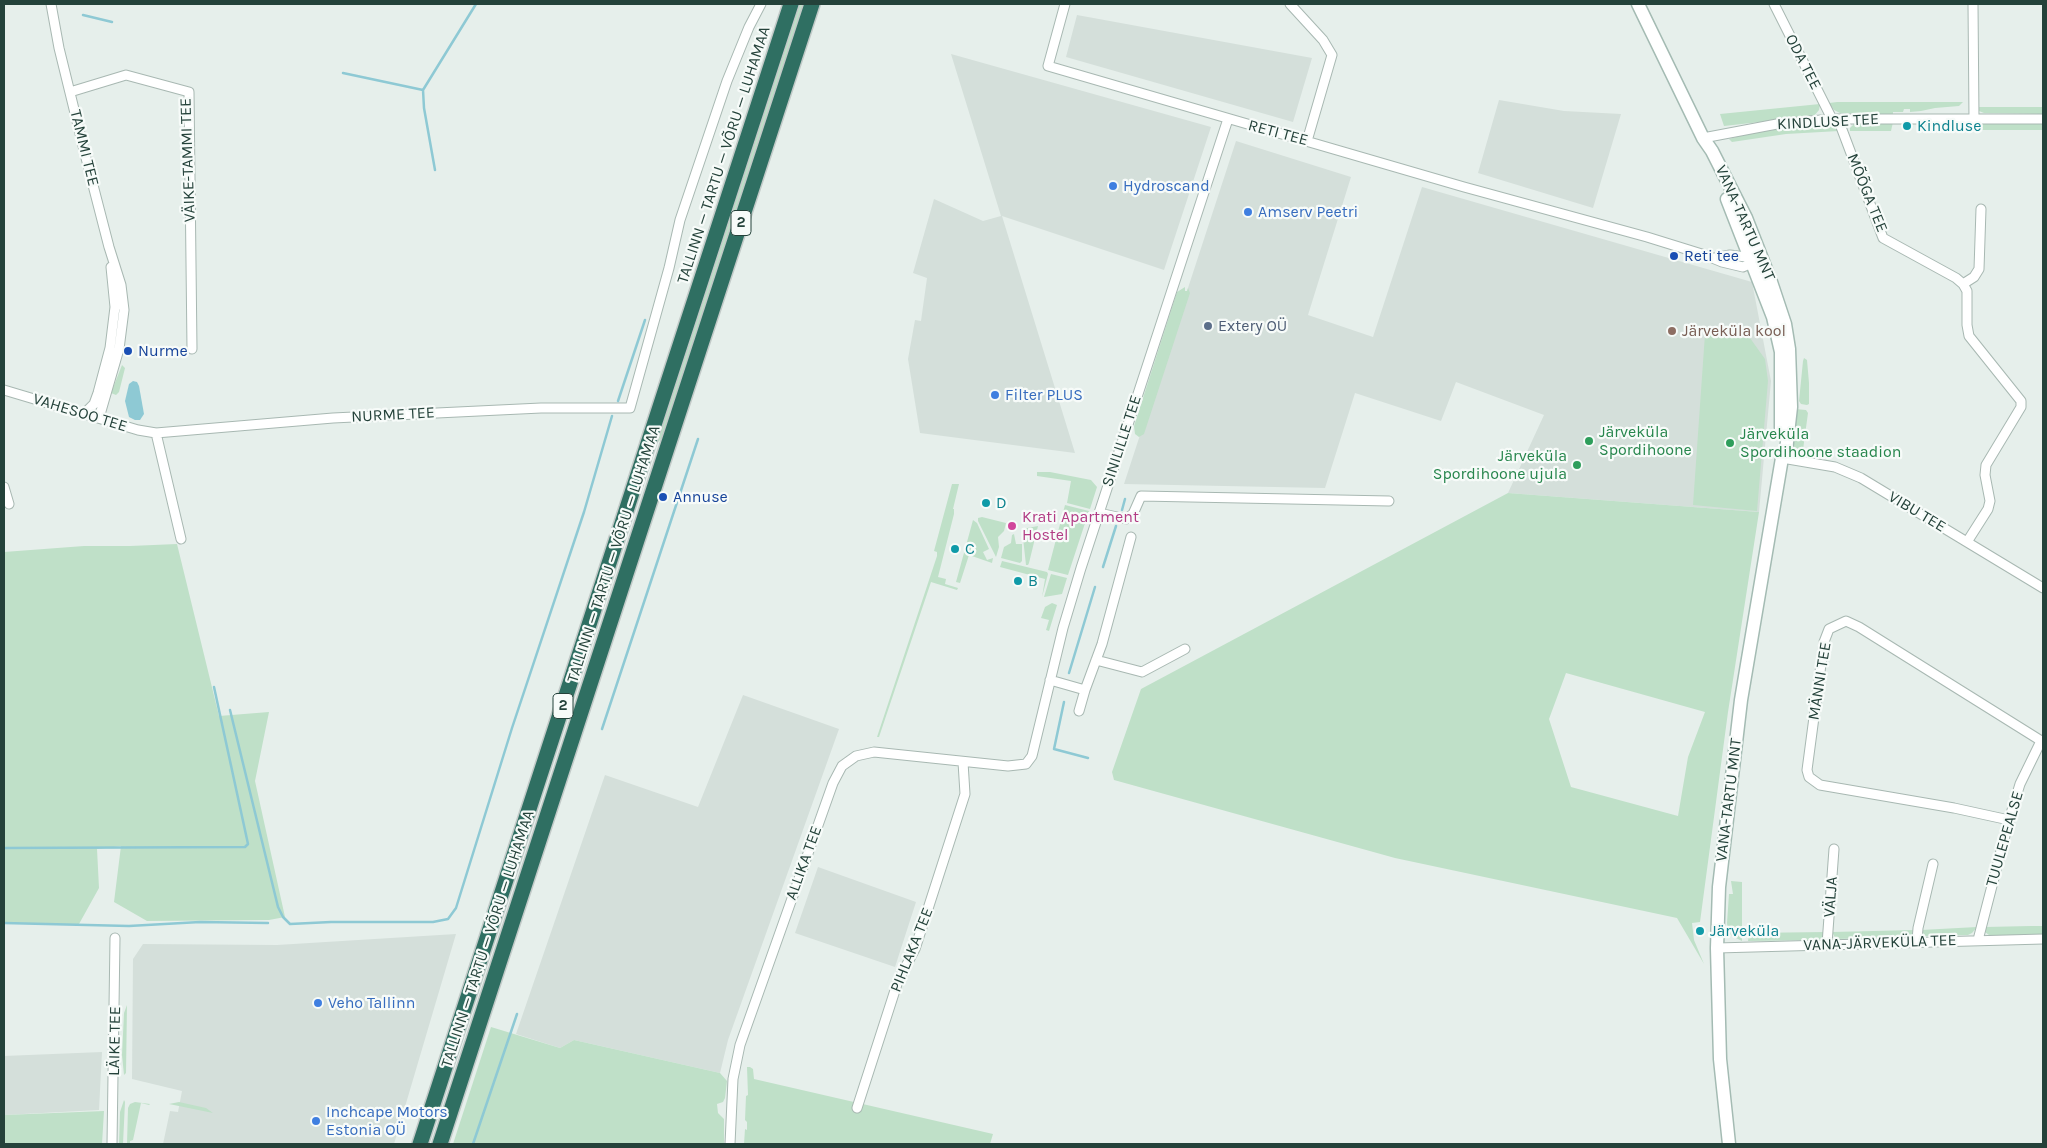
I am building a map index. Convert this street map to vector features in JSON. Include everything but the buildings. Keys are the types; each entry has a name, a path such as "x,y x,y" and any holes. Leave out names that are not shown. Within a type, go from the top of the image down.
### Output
{"highway":[{"name":"TALLINN — TARTU — VÕRU — LUHAMAA","path":"420,1144 791,4"},
{"name":"TALLINN — TARTU — VÕRU — LUHAMAA","path":"440,1144 812,4"}],"street":[{"name":"TAMMI TEE","path":"45,4 59,48 109,247 121,286 124,310 119,349 99,418"},
{"name":"TAMMI TEE","path":"51,4 59,48"},
{"name":"NURME TEE","path":"156,434 333,418 541,408 630,408 669,268 680,220 726,81 761,4"},
{"name":"RETI TEE","path":"1065,4 1048,66 1715,258 1722,262 1743,267 1758,260"},
{"path":"1290,4 1323,40 1332,55 1307,141"},
{"name":"VANA-TARTU MNT","path":"1638,4 1703,138 1712,151 1746,218 1758,260 1785,324 1789,349 1791,407 1786,451 1782,458 1741,700 1720,878 1717,948 1720,1059 1729,1144"},
{"name":"ODA TEE","path":"1774,4 1835,119"},
{"path":"1973,4 1974,119"},
{"name":"VÄIKE-TAMMI TEE","path":"70,92 126,75 189,92 192,349"},
{"name":"SINILILLE TEE","path":"1026,764 1032,756 1036,745 1063,628 1099,513 1228,119"},
{"name":"KINDLUSE TEE","path":"1703,138 1778,124 1835,119 2043,119"},
{"name":"MÕÕGA TEE","path":"1835,119 1884,238 1956,278 1963,284"},
{"path":"1967,542 1988,509 1990,501 1985,475 1986,466 2021,408 2018,396 1969,336 1967,325 1967,291 1963,284 1974,277 1979,269 1981,210"},
{"name":"TAMMI TEE","path":"84,414 94,404 114,327 114,286 109,247"},
{"name":"VAHESOO TEE","path":"4,390 156,434"},
{"path":"156,434 181,539"},
{"name":"VIBU TEE","path":"1782,458 1842,469 1861,478 2043,588"},
{"path":"4,487 9,504"},
{"path":"1099,513 1126,519 1133,514 1142,496 1389,501"},
{"path":"1080,711 1131,537"},
{"name":"MÄNNI TEE","path":"2009,820 1954,808 1820,785 1809,777 1806,770 1824,642 1829,629 1846,621 1859,627 2042,741"},
{"path":"1096,660 1142,672 1185,649"},
{"path":"1050,680 1085,690"},
{"name":"TUULEPEALSE","path":"1978,940 2020,784 2042,741"},
{"name":"ALLIKA TEE","path":"730,1144 732,1079 740,1045 837,774 849,759 874,752 1008,766 1026,764"},
{"name":"PIHLAKA TEE","path":"857,1108 898,981 918,941 964,794 963,762"},
{"name":"VÄLJA","path":"1827,944 1834,849"},
{"path":"1917,941 1918,928 1933,864"},
{"name":"LÄIKE TEE","path":"112,1144 115,938"},
{"name":"VANA-JÄRVEKÜLA TEE","path":"1717,948 2043,939"}],"shaded area":[{"path":"1077,15 1312,58 1293,122 1066,57"},
{"path":"951,54 1211,127 1164,270 1002,216 1075,453 920,433 908,359 915,320 921,321 927,278 913,273 934,199 983,221 1001,216"},
{"path":"1499,100 1564,111 1621,114 1593,208 1478,173"},
{"path":"1236,141 1351,177 1308,315 1373,337 1422,187 1752,282 1771,381 1759,512 1508,493 1544,415 1456,382 1441,421 1355,393 1325,488 1124,484"},
{"path":"743,695 839,729 728,1040 720,1073 574,1040 560,1048 516,1034 605,775 698,807"},
{"path":"818,867 916,902 895,967 795,933"},
{"path":"456,934 394,1144 163,1144 170,1111 178,1112 182,1091 132,1079 133,959 143,944 277,945"},
{"path":"102,1052 99,1110 4,1115 4,1056"}],"green space":[{"path":"800,4 804,4 662,438 657,443"},
{"path":"1963,102 1959,106 1921,111 1910,112 1910,109 1904,109 1903,112 1893,112 1893,115 1840,113 1834,110 1829,103"},
{"path":"1820,104 1819,110 1814,116 1724,126 1720,114"},
{"path":"1978,107 2043,107 2043,114 1984,113 1979,111"},
{"path":"1893,122 1891,131 1850,131 1854,124"},
{"path":"1927,122 1967,124 1967,128 1966,130 1930,130 1928,129"},
{"path":"1971,124 2043,124 2043,130 1972,130"},
{"path":"1832,126 1839,131 1786,134 1732,142 1729,139 1759,131"},
{"path":"1185,287 1185,291 1188,288 1190,293 1144,434 1139,437 1135,434 1134,426 1177,292"},
{"name":"Järveküla Spordihoone staadion","path":"1705,334 1750,338 1765,359 1768,381 1757,511 1693,505"},
{"path":"1804,358 1807,360 1809,383 1809,404 1807,405 1801,404 1799,401"},
{"path":"122,365 125,368 119,392 116,395 111,393"},
{"path":"1795,409 1806,410 1808,413 1802,457 1796,454 1792,442"},
{"path":"1037,472 1050,472 1091,480 1097,487 1090,509 1067,503 1071,481 1037,476"},
{"path":"952,484 959,484 953,509 954,514 938,577 946,579 945,584 958,588 957,590 931,582 879,737 877,737 937,556 937,552 934,551"},
{"path":"1508,493 1759,512 1728,712 1700,922 1692,923 1694,940 1704,964 1677,918 1395,858 1114,780 1112,772 1141,689","holes":["1566,673 1705,712 1688,757 1678,816 1571,787 1549,719"]},
{"path":"1065,505 1089,511 1068,575 1048,570"},
{"path":"982,517 1006,523 1004,531 998,537 999,547 996,557 978,521 978,518"},
{"path":"973,520 977,523 989,549 983,552 987,560 993,558 992,563 969,555 960,583 956,582"},
{"path":"1038,526 1029,563 1026,565 1022,529"},
{"path":"1014,534 1016,544 1022,544 1022,561 1020,563 1001,558 1004,547 1011,543 1012,535"},
{"path":"177,544 219,716 269,712 255,781 285,917 269,920 147,921 114,902 121,846 97,849 99,888 79,924 4,924 4,552 84,546"},
{"path":"1002,561 1047,572 1042,597 1045,579 1000,567"},
{"path":"1051,574 1067,578 1062,594 1044,597"},
{"path":"1052,603 1057,605 1049,631 1046,630 1049,620 1041,618 1045,607"},
{"path":"1731,881 1742,882 1742,941 1728,932 1729,894 1733,894"},
{"path":"2043,926 2043,935 1989,935 1985,932 1985,927"},
{"path":"1977,927 1968,935 1925,936 1921,930"},
{"path":"1915,930 1914,934 1910,937 1836,939 1832,932"},
{"path":"1825,932 1823,938 1819,940 1748,941 1749,933"},
{"path":"127,1005 126,1073 124,1075 122,1055 124,1013"},
{"path":"491,1027 560,1048 574,1040 720,1073 727,1081 725,1098 723,1102 717,1104 718,1113 724,1119 724,1144 453,1144"},
{"path":"747,1067 753,1069 754,1079 993,1134 990,1144 744,1144 745,1129 747,1130 747,1122 745,1120 746,1096 748,1095"},
{"path":"124,1100 123,1144 119,1144 120,1112"},
{"path":"135,1102 150,1104 141,1103 133,1140 130,1141 130,1144 127,1144 128,1108 130,1104"},
{"path":"179,1102 206,1108 213,1113 169,1104"},
{"path":"104,1111 102,1144 4,1144 4,1115"}],"water":[{"path":"133,381 137,382 139,386 144,414 140,420 129,417 125,401 129,384"}],"waterway":[{"path":"435,170 424,108 423,90 476,4"},
{"path":"83,15 112,22"},
{"path":"343,73 423,90"},
{"path":"618,401 645,320"},
{"path":"230,710 278,907 283,917 290,924 433,922 448,919 456,908 512,728 584,512 612,416"},
{"path":"602,729 698,439"},
{"path":"1122,510 1125,499"},
{"path":"1103,567 1116,526"},
{"path":"1069,673 1095,587"},
{"path":"4,848 245,847 248,844 214,687"},
{"path":"1064,702 1054,749 1088,758"},
{"path":"4,923 129,926 200,922 268,923"},
{"path":"473,1144 517,1014"}],"place":[{"name":"Kindluse","path":"1907,126"},
{"name":"Hydroscand","path":"1113,186"},
{"name":"Amserv Peetri","path":"1248,212"},
{"name":"Reti tee","path":"1674,256"},
{"name":"Extery OÜ","path":"1208,326"},
{"name":"Järveküla kool","path":"1672,331"},
{"name":"Nurme","path":"128,351"},
{"name":"Filter PLUS","path":"995,395"},
{"name":"Järveküla Spordihoone","path":"1589,441"},
{"name":"Järveküla Spordihoone staadion","path":"1730,443"},
{"name":"Järveküla Spordihoone ujula","path":"1577,465"},
{"name":"Annuse","path":"663,497"},
{"name":"D","path":"986,503"},
{"name":"Krati Apartment Hostel","path":"1012,526"},
{"name":"C","path":"955,549"},
{"name":"B","path":"1018,581"},
{"name":"Järveküla","path":"1700,931"},
{"name":"Veho Tallinn","path":"318,1003"},
{"name":"Inchcape Motors Estonia OÜ","path":"316,1121"}]}
